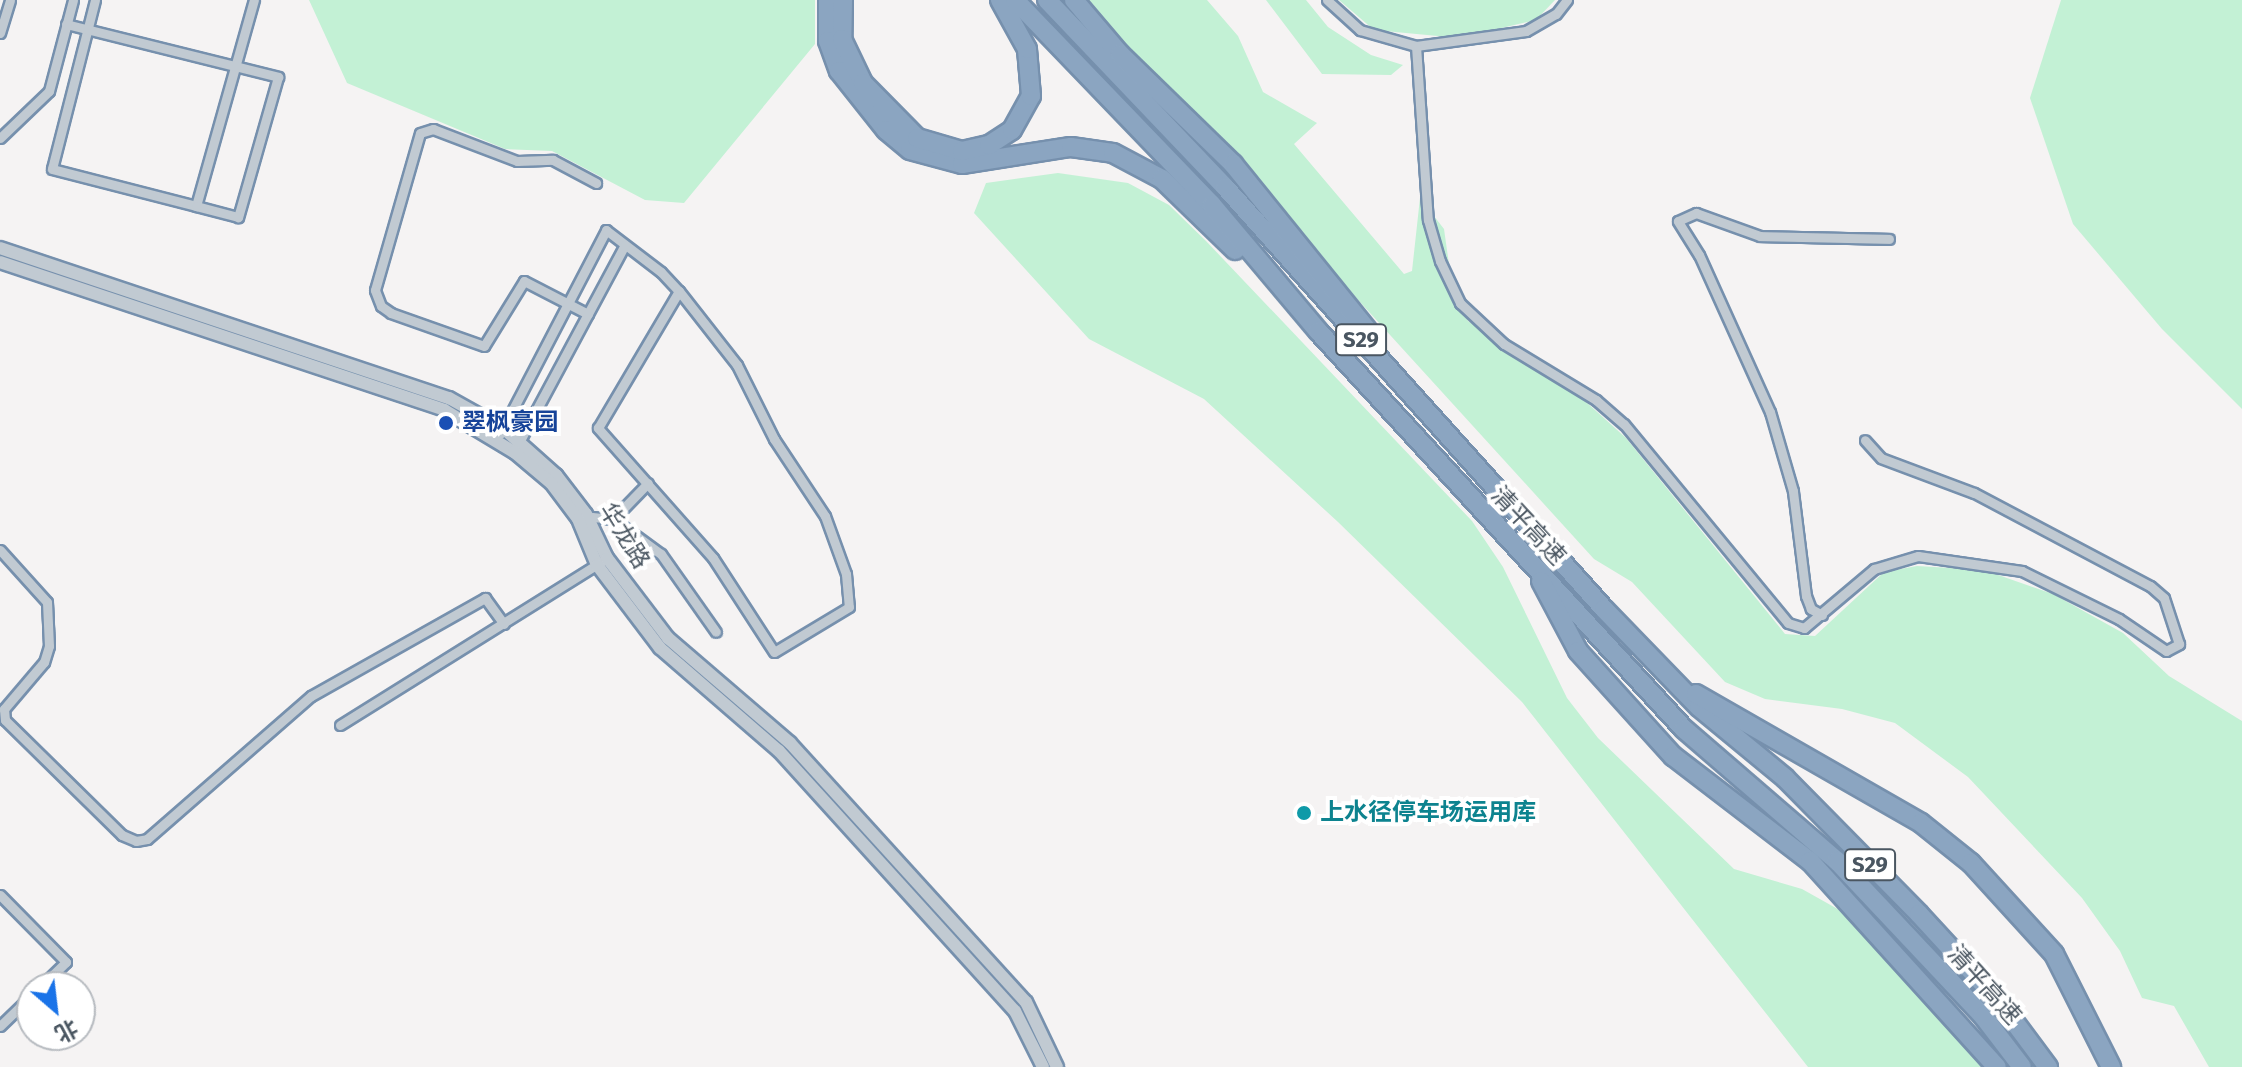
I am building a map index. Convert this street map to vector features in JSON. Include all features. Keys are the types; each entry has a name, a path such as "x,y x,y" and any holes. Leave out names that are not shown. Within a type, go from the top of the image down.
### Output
{"highway":[{"path":"828,0 828,41 839,71 886,130 910,150 947,164 1071,147 1129,160 1186,199 1318,331"},
{"path":"843,0 842,39 863,83 917,138 962,151 989,145 1012,130 1031,96 1027,49 1000,0"},
{"name":"清平高速","path":"1015,0 1212,205 1318,331 1697,742 1837,861 1983,1016 2022,1067"},
{"name":"清平高速","path":"1047,0 1225,187 1468,461 1673,681 1785,778 1919,914 1998,1000 2048,1067"},
{"path":"1074,0 1120,54 1246,179 1440,418 1468,461"},
{"path":"1537,571 1562,630 1657,738 1691,772 1810,861 1997,1067"},
{"path":"1673,681 1921,823 1971,863 2054,954 2111,1067"}],"street":[{"path":"0,33 10,0"},
{"path":"0,138 49,91 73,0"},
{"path":"66,24 88,28 278,77 238,217 52,169 88,28 95,0"},
{"path":"196,206 254,0"},
{"path":"1327,0 1360,30 1416,46 1526,31 1556,14 1567,0"},
{"path":"1416,46 1428,220 1444,274 1460,303 1504,344 1596,400 1624,424 1788,623 1804,628 1865,575 1890,562 1918,556 1975,560 2036,577 2119,619 2166,651 2179,644 2164,598 2150,586 1974,493 1881,458 1865,440"},
{"path":"588,314 524,281 484,346 391,313 381,306 375,290 420,133 433,129 517,161 553,160 596,183"},
{"path":"1822,615 1811,609 1806,596 1793,491 1770,412 1699,255 1678,221 1696,213 1760,236 1889,239"},
{"path":"500,434 606,230 679,291 737,365 774,439 825,516 846,574 849,607 774,652 713,558 598,428 679,291"},
{"path":"516,447 625,245"},
{"name":"华龙路","path":"0,248 449,398 556,475 582,517 602,561 660,648 779,751 1015,1011 1043,1067"},
{"name":"华龙路","path":"0,262 444,410 500,434"},
{"path":"613,519 648,483"},
{"path":"582,517 613,519 661,554 716,632"},
{"path":"0,550 47,602 49,646 44,662 4,709 5,720 122,835 136,841 147,839 311,696 485,598 504,624"},
{"path":"340,725 602,561"},
{"name":"华龙路","path":"602,561 668,638 790,743 1026,1002 1057,1067"},
{"path":"0,895 66,962 57,971"},
{"path":"0,1026 16,1010"}],"green space":[{"path":"309,0 815,0 815,44 684,203 645,200 552,151 505,149 347,83"},
{"path":"1085,0 1207,0 1238,36 1263,92 1317,123 1294,144 1404,274 1412,271 1420,198 1444,229 1452,285 1468,321 1585,401 1626,438 1785,634 1815,636 1884,572 1917,566 1984,570 2053,594 2123,633 2169,676 2242,721 2242,1067 2209,1067 2174,1006 2142,998 2120,951 2082,898 1968,777 1895,723 1842,709 1765,699 1725,682 1632,582 1594,559"},
{"path":"1266,0 1306,0 1328,27 1371,55 1403,65 1391,75 1322,74"},
{"path":"1339,0 1555,0 1536,20 1459,38 1374,30"},
{"path":"2061,0 2242,0 2242,409 2162,329 2073,224 2030,98"},
{"path":"1058,173 1128,183 1169,205 1472,521 1503,567 1567,698 1598,738 1734,869 1802,889 1843,912 1879,944 1985,1067 1808,1067 1522,702 1338,522 1204,399 1089,339 974,213 986,183"}],"place":[{"name":"翠枫豪园","path":"446,423"},
{"name":"上水径停车场运用库","path":"1304,813"}]}
